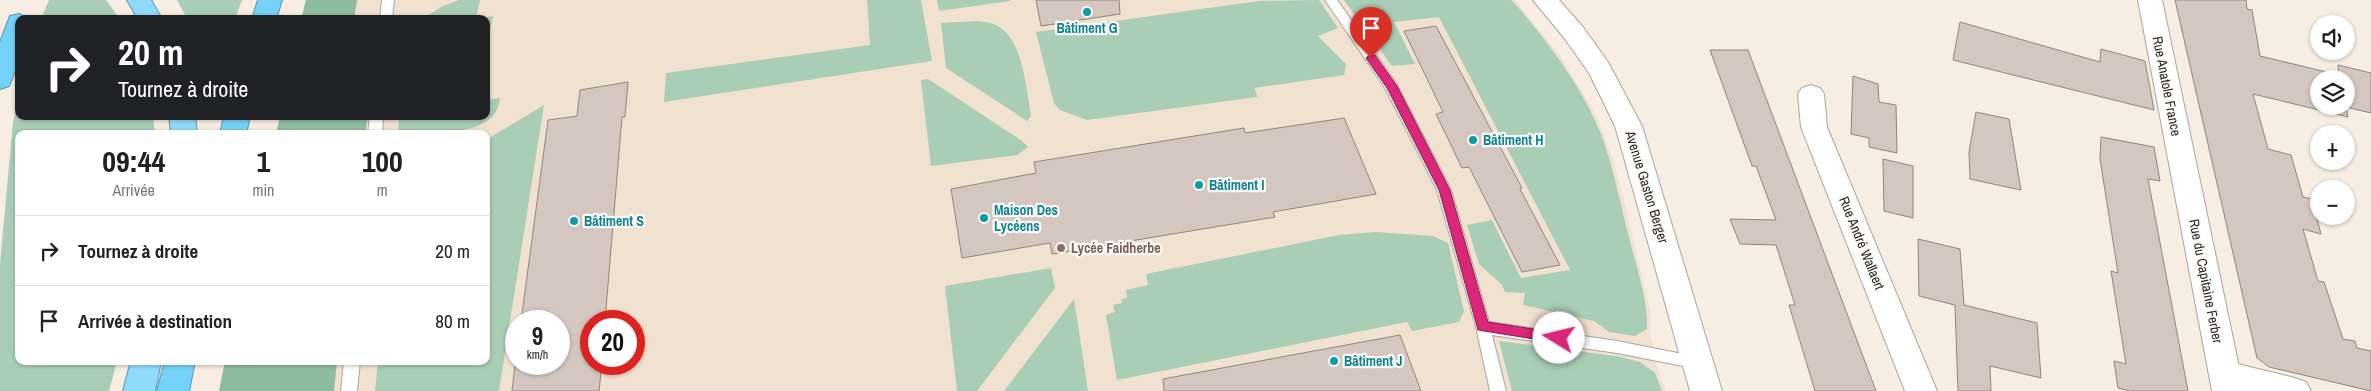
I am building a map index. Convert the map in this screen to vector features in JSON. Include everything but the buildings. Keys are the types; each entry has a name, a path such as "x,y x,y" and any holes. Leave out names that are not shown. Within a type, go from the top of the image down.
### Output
{"highway":[{"path":"21,15 27,0"},
{"path":"138,0 147,15"},
{"path":"265,15 270,0"},
{"path":"0,80 15,33"},
{"path":"138,391 145,365"},
{"path":"173,391 179,365"}],"street":[{"name":"Rue Anatole France","path":"2150,0 2184,172"},
{"name":"Avenue Gaston Berger","path":"1546,2 1588,51 1622,108 1636,147 1706,391"},
{"name":"Rue André Wallaert","path":"1811,94 1814,127 1921,391"},
{"name":"Rue du Capitaine Ferber","path":"2184,172 2226,383"},
{"path":"2226,383 2295,391"}],"lane":[{"path":"386,15 388,0"},
{"path":"1331,0 1392,86 1444,190 1483,327 1498,391"},
{"path":"1483,327 1617,347 1699,363"},
{"path":"349,391 352,365"}],"shaded area":[{"name":"Lycée Faidherbe","path":"313,0 1515,0 1561,57 1596,115 1605,137 1619,181 1651,314 1650,332 1658,371 1666,391 239,391 244,365 490,365 490,130 288,130 289,120 490,120 490,15 309,15"}],"green space":[{"path":"49,0 106,0 117,15 43,15"},
{"path":"177,0 242,0 236,15 185,15"},
{"path":"306,0 357,0 355,15 302,15"},
{"path":"459,0 480,0 477,15 428,15 441,7"},
{"path":"867,0 921,0 932,61 664,102 666,73 870,45"},
{"path":"937,0 1010,0 1010,1 939,11"},
{"path":"1319,0 1338,28 1318,36 1346,64 1344,75 1255,88 1257,97 1087,120 1060,110 1054,103 1036,32 1259,1"},
{"path":"1344,0 1511,0 1518,7 1565,67 1585,100 1601,134 1613,172 1641,283 1646,306 1647,329 1635,336 1609,332 1594,321 1523,305 1525,293 1505,292 1502,285 1479,264 1467,225 1492,220 1521,278 1570,270 1439,17 1394,22 1415,64 1392,66"},
{"path":"490,16 493,16 490,32"},
{"path":"977,21 996,25 1005,31 1018,52 1025,78 1031,116 1027,121 946,68 941,23"},
{"path":"928,79 1022,141 1028,147 1017,155 931,166 921,80"},
{"path":"500,98 498,108 490,118 490,99"},
{"path":"544,105 512,310 505,310 505,353 499,391 375,391 378,365 490,365 490,138"},
{"path":"15,115 15,120 153,120 155,130 15,130 15,365 116,365 109,391 0,391 0,264"},
{"path":"279,120 367,120 366,130 277,130"},
{"path":"399,120 488,120 464,130 398,130"},
{"path":"1375,232 1433,236 1448,243 1464,311 1459,322 1412,331 1407,322 1117,380 1106,315 1115,312 1113,305 1122,303 1121,299 1127,298 1126,290 1148,285 1146,274 1339,235"},
{"path":"1051,268 1055,288 977,391 957,391 945,286"},
{"path":"1074,299 1088,391 1004,391"},
{"path":"1499,341 1616,356 1640,362 1655,373 1662,391 1512,391"},
{"path":"224,365 337,365 334,391 219,391"}],"place":[{"name":"Bâtiment G","path":"1087,12"},
{"name":"Bâtiment H","path":"1473,140"},
{"name":"Bâtiment I","path":"1199,185"},
{"name":"Maison Des Lycéens","path":"984,218"},
{"name":"Bâtiment S","path":"574,221"},
{"name":"Lycée Faidherbe","path":"1061,248"},
{"name":"Bâtiment J","path":"1334,361"}],"route":[{"path":"1371,58 1392,86 1444,190 1483,327 1559,338"}]}
